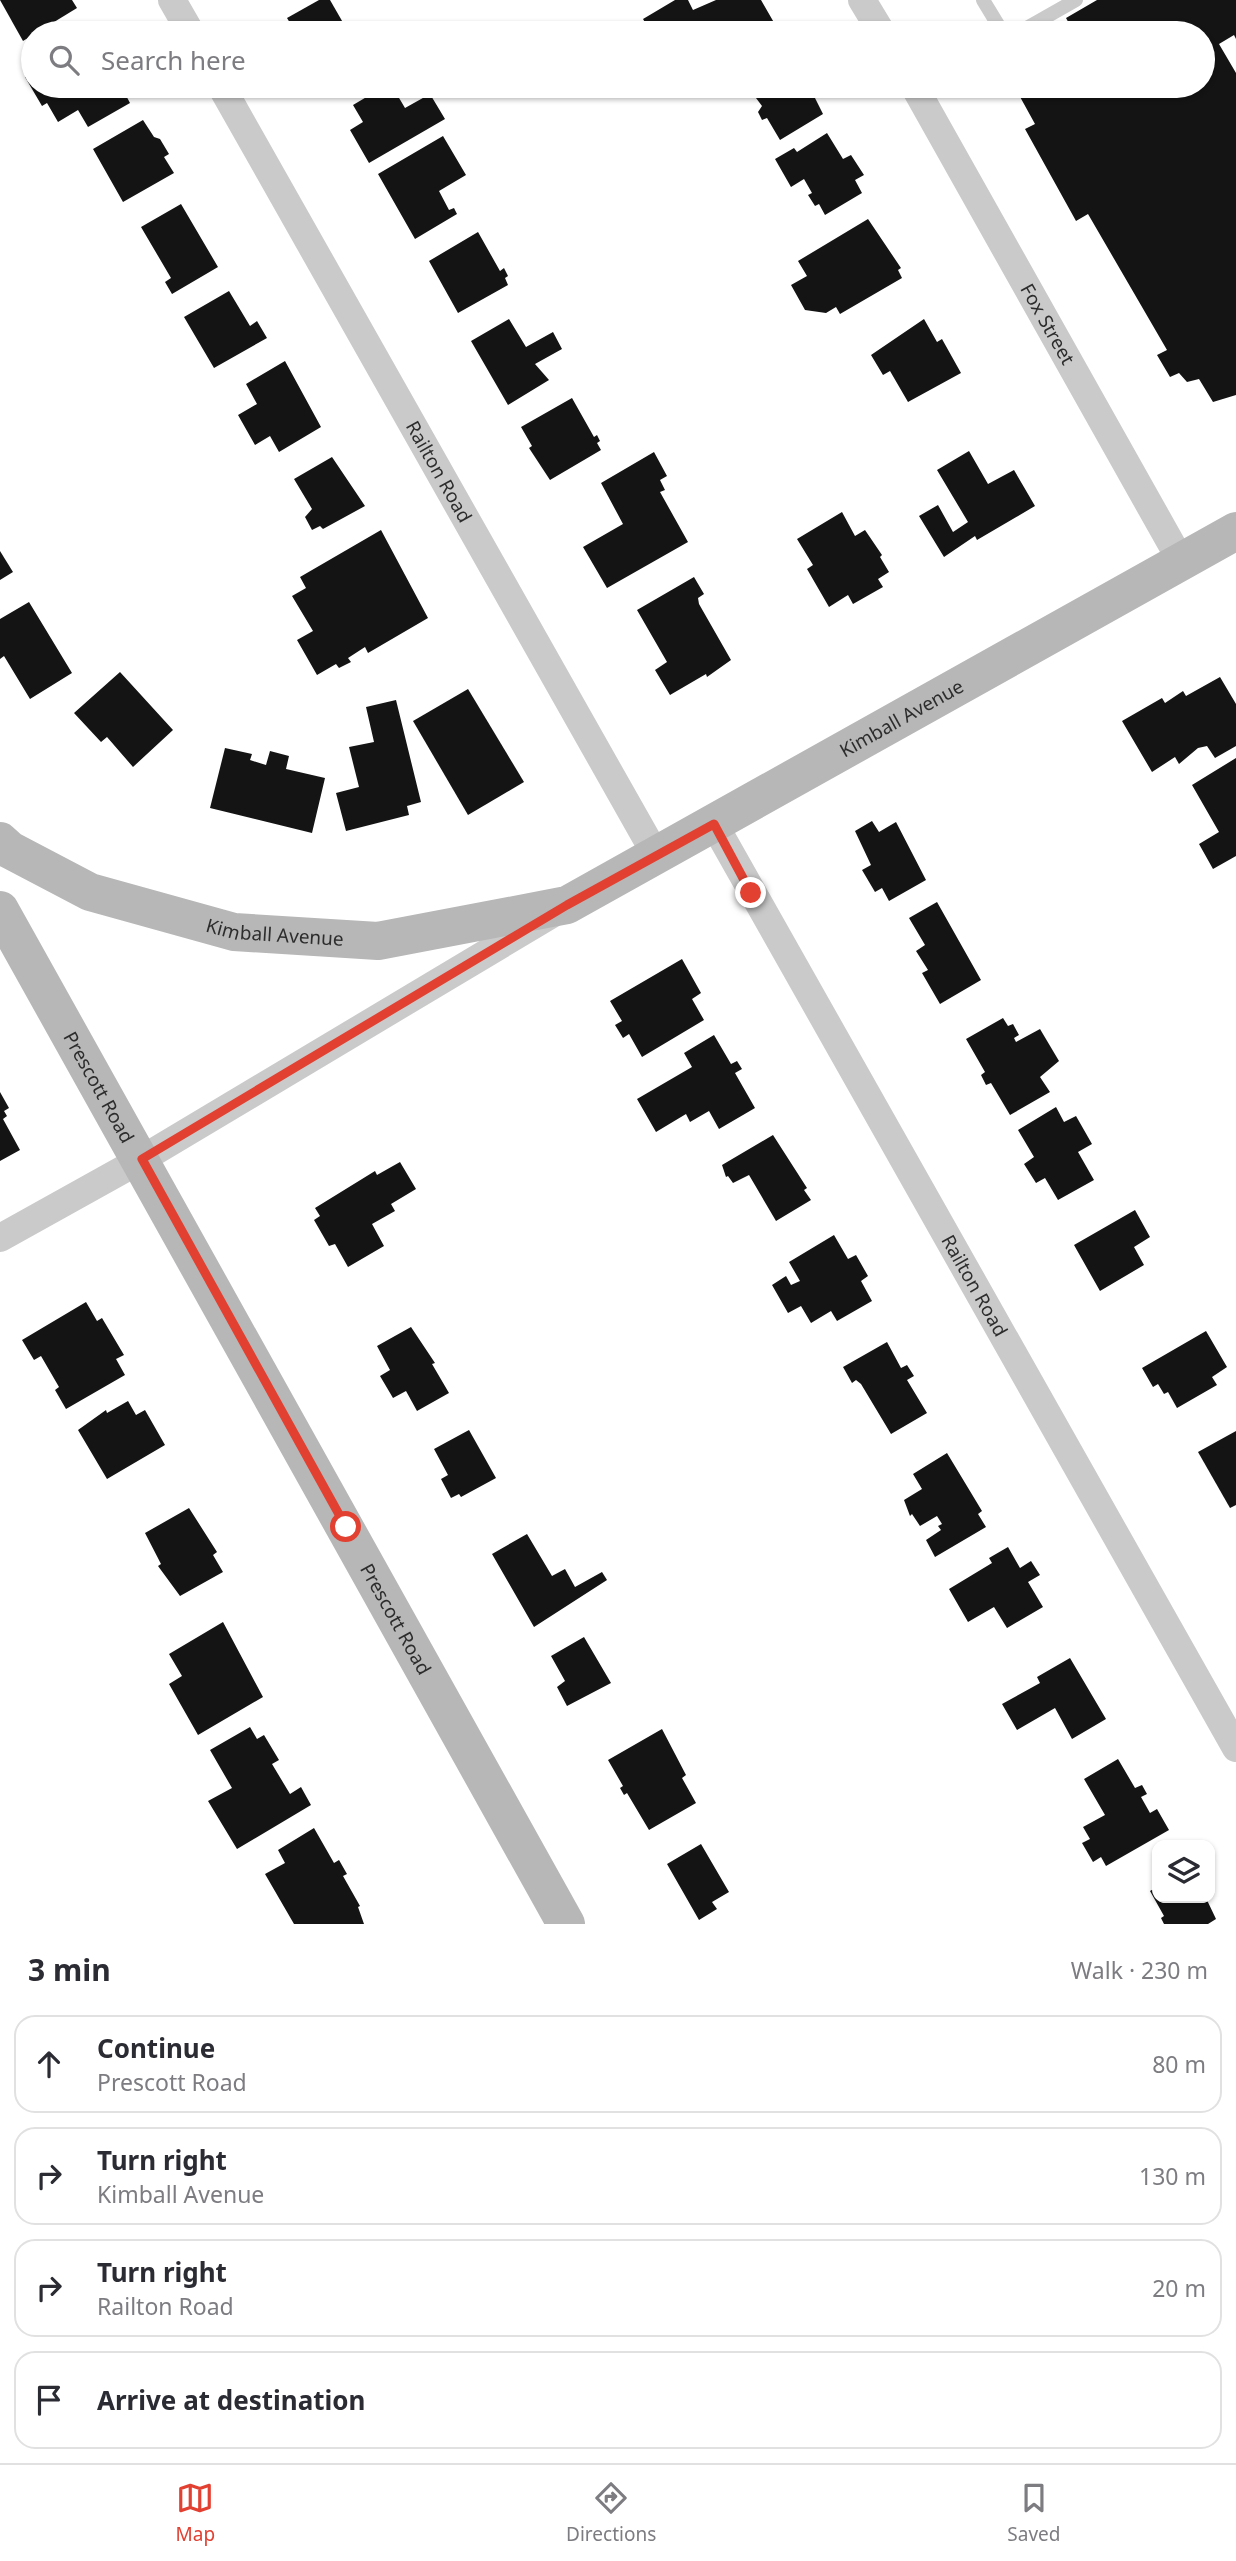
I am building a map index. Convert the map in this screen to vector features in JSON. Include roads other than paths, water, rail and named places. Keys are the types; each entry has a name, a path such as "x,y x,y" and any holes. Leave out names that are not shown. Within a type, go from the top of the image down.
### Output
{"main road":[{"name":"Kimball Avenue","path":"0,841 10,850 90,892 234,932 378,941 567,905 1236,532"},
{"name":"Prescott Road","path":"4,926 142,1159 566,1924"}],"street":[{"path":"172,0 184,21"},
{"path":"862,0 875,21"},
{"name":"Railton Road","path":"228,98 657,857"},
{"name":"Fox Street","path":"927,98 1181,561"},
{"name":"Railton Road","path":"714,824 1236,1748"},
{"name":"Kimball Avenue","path":"0,1238 142,1159 567,905"}],"lane":[{"path":"984,0 996,21"},
{"path":"1039,21 1076,0"}]}
